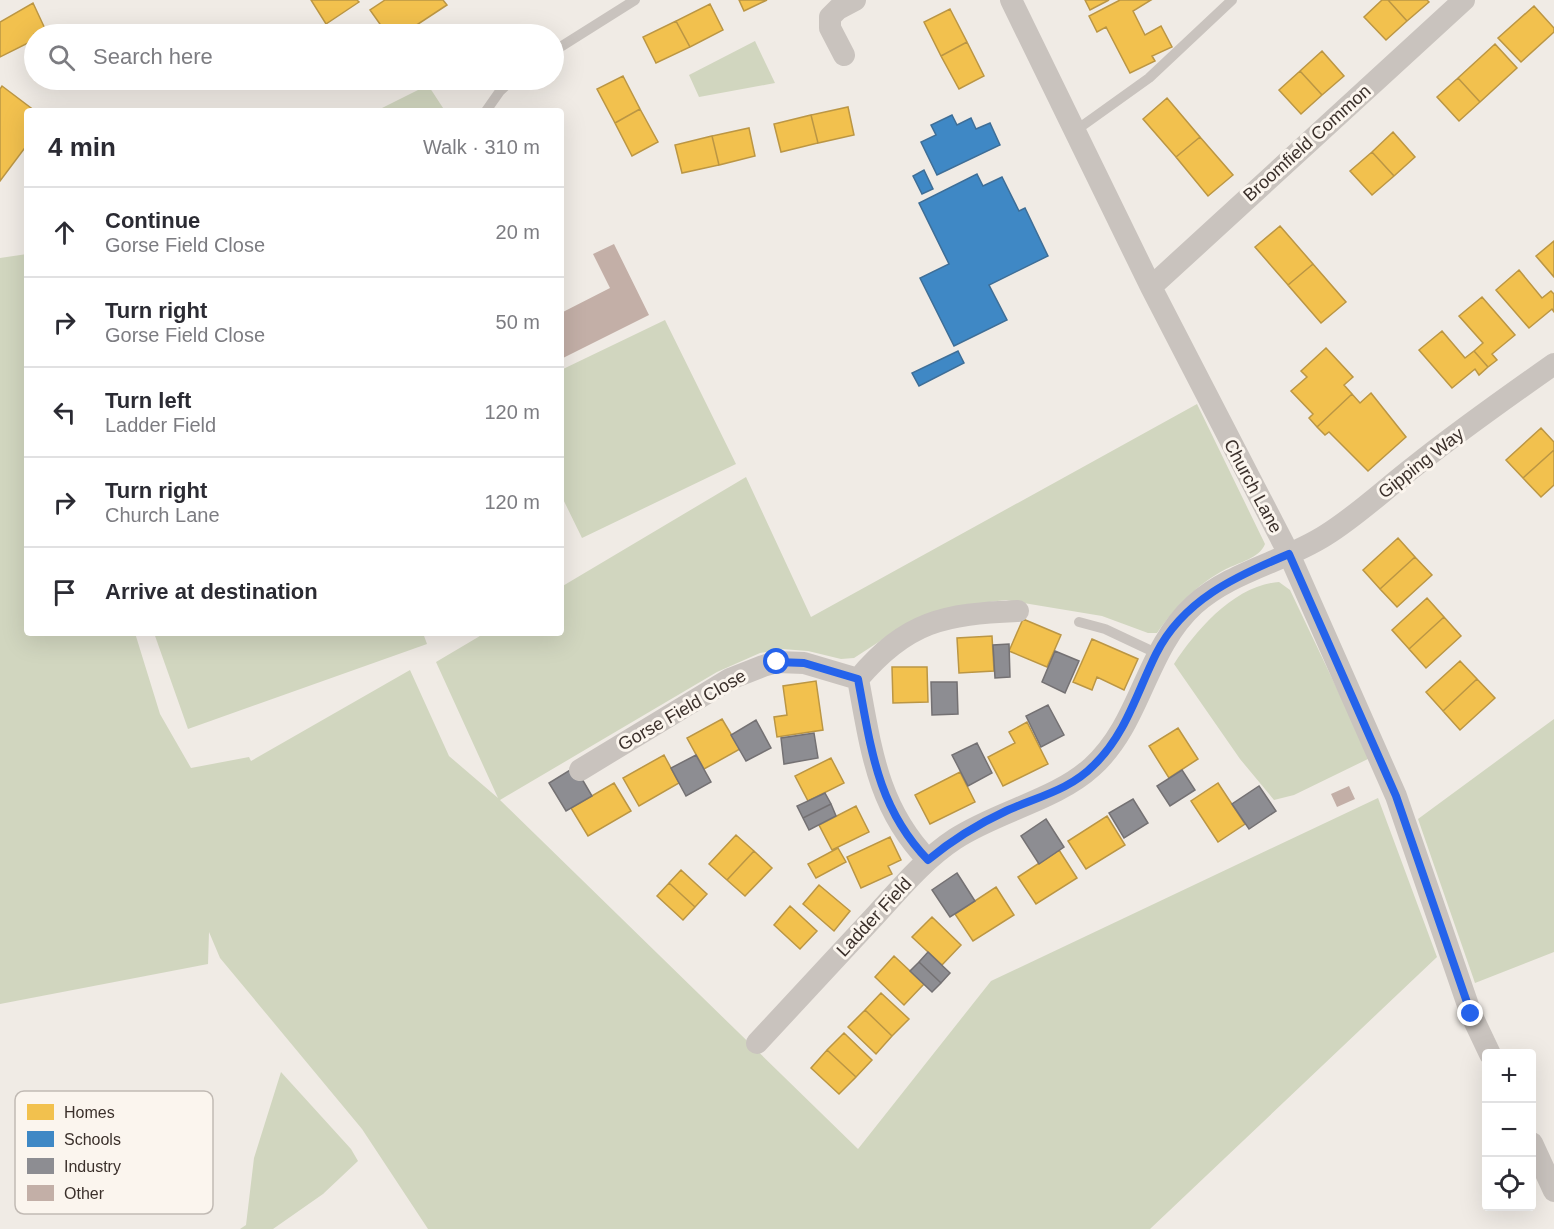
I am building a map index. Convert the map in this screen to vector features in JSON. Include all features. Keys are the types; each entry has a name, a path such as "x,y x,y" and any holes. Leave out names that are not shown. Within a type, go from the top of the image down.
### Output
{"street":[{"path":"844,55 830,28 830,17 838,9 855,0"},
{"name":"Church Lane","path":"1011,0 1151,287 1289,554 1396,796 1471,1014 1488,1049"},
{"name":"Broomfield Common","path":"1151,287 1464,0"},
{"name":"Gipping Way","path":"1289,554 1324,537 1360,512 1431,453 1553,367"},
{"name":"Ladder Field","path":"757,1043 928,860 987,820 1070,784 1095,765 1123,726 1156,653 1183,617 1210,593 1253,569 1289,554"},
{"path":"928,860 903,829 885,797 874,763 858,679 886,648 916,628 958,616 1018,611"},
{"name":"Gorse Field Close","path":"580,770 730,679 763,666 777,662 804,663 858,679"},
{"path":"1536,1152 1554,1191"}],"lane":[{"path":"564,45 635,0"},
{"path":"1075,131 1149,78 1232,0"},
{"path":"488,108 501,90"},
{"path":"1079,622 1106,629 1156,653"}],"green space":[{"path":"755,41 775,83 699,97 689,75"},
{"path":"418,90 431,90 443,108 382,108"},
{"path":"24,254 24,636 136,636 160,714 191,768 249,757 251,761 410,670 449,756 498,798 436,662 480,636 564,636 564,585 746,477 811,617 1197,404 1265,544 1254,556 1215,575 1196,589 1179,605 1157,633 1148,633 1102,616 1006,600 911,621 854,658 841,659 808,651 782,649 760,653 717,672 500,800 858,1149 991,981 1378,798 1437,957 1150,1229 428,1229 362,1129 220,958 209,932 208,964 0,1004 0,258"},
{"path":"665,320 736,464 582,538 564,501 564,369"},
{"path":"1279,582 1290,590 1370,758 1294,795 1274,800 1240,759 1174,664 1205,624 1232,600 1247,591"},
{"path":"155,636 424,636 427,644 188,729"},
{"path":"1554,719 1554,952 1475,983 1418,819"},
{"path":"281,1072 351,1149 358,1161 323,1194 273,1229 240,1229 246,1225 254,1158"}],"building: Homes":[{"path":"311,0 357,0 359,2 326,24"},
{"path":"385,0 443,0 447,5 418,24 380,24 370,10"},
{"path":"739,0 767,0 744,11"},
{"path":"1085,0 1109,0 1090,10"},
{"path":"1120,0 1151,0 1133,11 1145,35 1161,26 1172,47 1152,56 1155,61 1130,73 1106,27 1097,32 1089,16"},
{"path":"1382,0 1388,0 1407,21 1386,40 1364,17"},
{"path":"1388,0 1427,0 1429,2 1407,21"},
{"path":"33,3 43,24 24,24 24,45 0,57 0,22"},
{"path":"710,4 723,30 690,47 676,21"},
{"path":"1534,6 1554,28 1554,32 1521,62 1498,38"},
{"path":"950,9 967,42 941,56 924,22"},
{"path":"676,21 690,47 656,63 643,37"},
{"path":"967,42 984,76 959,89 941,56"},
{"path":"1495,44 1517,68 1480,102 1458,78"},
{"path":"1322,51 1344,76 1322,95 1300,71"},
{"path":"1300,71 1322,95 1301,114 1279,90"},
{"path":"623,76 640,109 615,123 597,89"},
{"path":"1458,78 1480,102 1459,121 1437,97"},
{"path":"2,86 31,108 24,108 24,149 0,181 0,89"},
{"path":"1167,98 1200,137 1176,157 1143,119"},
{"path":"848,107 854,135 818,143 811,115"},
{"path":"640,109 658,142 632,156 615,123"},
{"path":"811,115 818,143 781,152 774,124"},
{"path":"749,128 755,156 719,165 712,136"},
{"path":"1393,132 1415,157 1394,176 1372,152"},
{"path":"712,136 719,165 682,173 675,145"},
{"path":"1200,137 1233,175 1208,196 1176,157"},
{"path":"1372,152 1394,176 1372,195 1350,171"},
{"path":"1280,226 1313,264 1288,285 1255,247"},
{"path":"1554,241 1554,277 1536,256"},
{"path":"1313,264 1346,302 1321,323 1288,285"},
{"path":"1519,270 1542,298 1551,291 1554,294 1554,312 1552,309 1529,328 1496,290"},
{"path":"1482,297 1515,335 1492,354 1497,360 1488,367 1474,351 1483,343 1459,316"},
{"path":"1442,331 1465,358 1474,351 1488,367 1479,375 1475,369 1452,388 1419,350"},
{"path":"1326,348 1353,377 1344,385 1352,394 1317,427 1309,418 1313,414 1291,391 1307,377 1301,371"},
{"path":"1371,393 1406,437 1368,471 1329,432 1325,435 1317,427 1352,394 1360,403"},
{"path":"1541,428 1554,442 1554,450 1523,478 1506,460"},
{"path":"1554,450 1554,485 1541,497 1523,478"},
{"path":"1398,538 1415,557 1380,589 1363,570"},
{"path":"1415,557 1432,575 1397,607 1380,589"},
{"path":"1427,598 1444,617 1409,649 1392,630"},
{"path":"1444,617 1461,636 1426,668 1409,649"},
{"path":"1023,619 1061,635 1047,667 1009,651"},
{"path":"992,636 994,671 959,673 957,638"},
{"path":"1092,639 1138,659 1124,690 1097,677 1092,690 1073,682"},
{"path":"1460,661 1477,679 1443,711 1426,692"},
{"path":"892,667 927,667 928,702 893,703"},
{"path":"1477,679 1495,698 1460,730 1443,711"},
{"path":"816,681 823,730 777,737 774,717 787,715 783,686"},
{"path":"722,719 740,749 704,769 687,738"},
{"path":"1027,722 1048,764 1003,786 988,757 1015,743 1009,732"},
{"path":"1178,728 1198,759 1169,778 1149,746"},
{"path":"664,755 679,783 639,806 623,778"},
{"path":"831,758 844,783 808,801 795,776"},
{"path":"960,772 975,802 930,824 915,795"},
{"path":"614,783 631,811 588,836 571,808"},
{"path":"1218,783 1245,824 1218,842 1191,801"},
{"path":"856,806 869,832 832,850 819,825"},
{"path":"1107,816 1125,845 1086,869 1068,841"},
{"path":"736,835 754,851 727,880 709,864"},
{"path":"890,837 901,860 888,866 892,874 861,888 847,857"},
{"path":"838,848 846,862 816,878 808,864"},
{"path":"1059,850 1077,878 1036,904 1018,877"},
{"path":"754,851 772,868 745,896 727,880"},
{"path":"681,870 707,894 695,907 669,883"},
{"path":"669,883 695,907 683,920 657,896"},
{"path":"819,885 850,911 834,931 803,904"},
{"path":"996,887 1014,915 973,941 955,914"},
{"path":"790,906 817,931 800,949 774,925"},
{"path":"932,917 961,945 942,965 912,937"},
{"path":"894,956 924,984 904,1005 875,977"},
{"path":"881,993 909,1019 892,1036 865,1010"},
{"path":"865,1010 892,1036 876,1054 848,1027"},
{"path":"844,1033 872,1060 856,1077 827,1050"},
{"path":"827,1050 856,1077 839,1094 811,1068"}],"building: Schools":[{"path":"952,115 957,125 971,118 976,129 990,123 1000,145 937,175 921,142 936,135 931,125"},
{"path":"924,170 933,189 922,194 913,176"},
{"path":"977,174 983,186 1002,177 1019,211 1025,208 1048,256 989,285 1007,320 954,346 920,278 949,264 919,203"},
{"path":"958,351 964,363 919,386 912,373"}],"building: Industry":[{"path":"1009,644 1010,677 995,678 993,645"},
{"path":"1055,651 1079,661 1065,693 1042,682"},
{"path":"931,682 957,682 958,714 932,715"},
{"path":"1048,705 1064,735 1041,747 1026,716"},
{"path":"756,720 771,748 746,761 731,735"},
{"path":"814,733 818,758 784,764 781,738"},
{"path":"977,743 992,773 968,786 952,755"},
{"path":"696,755 711,782 686,796 671,768"},
{"path":"575,767 592,796 566,811 549,783"},
{"path":"1182,770 1195,790 1170,806 1157,786"},
{"path":"1259,786 1276,811 1249,829 1232,804"},
{"path":"825,793 831,804 803,818 797,806"},
{"path":"1133,799 1148,823 1124,838 1109,813"},
{"path":"831,804 836,816 809,830 803,818"},
{"path":"1046,819 1064,847 1039,864 1021,836"},
{"path":"957,873 975,901 950,917 932,890"},
{"path":"928,952 950,973 941,983 919,962"},
{"path":"919,962 941,983 932,992 910,971"}],"building: Other":[{"path":"614,244 649,315 564,358 564,311 610,288 593,254"},
{"path":"1349,786 1355,799 1337,807 1331,794"}],"route":[{"path":"777,662 804,663 858,679 874,763 885,797 903,829 928,860 954,840 987,820 1053,793 1070,784 1095,765 1123,726 1156,653 1183,617 1195,604 1230,581 1289,554 1396,796 1471,1014"}]}
